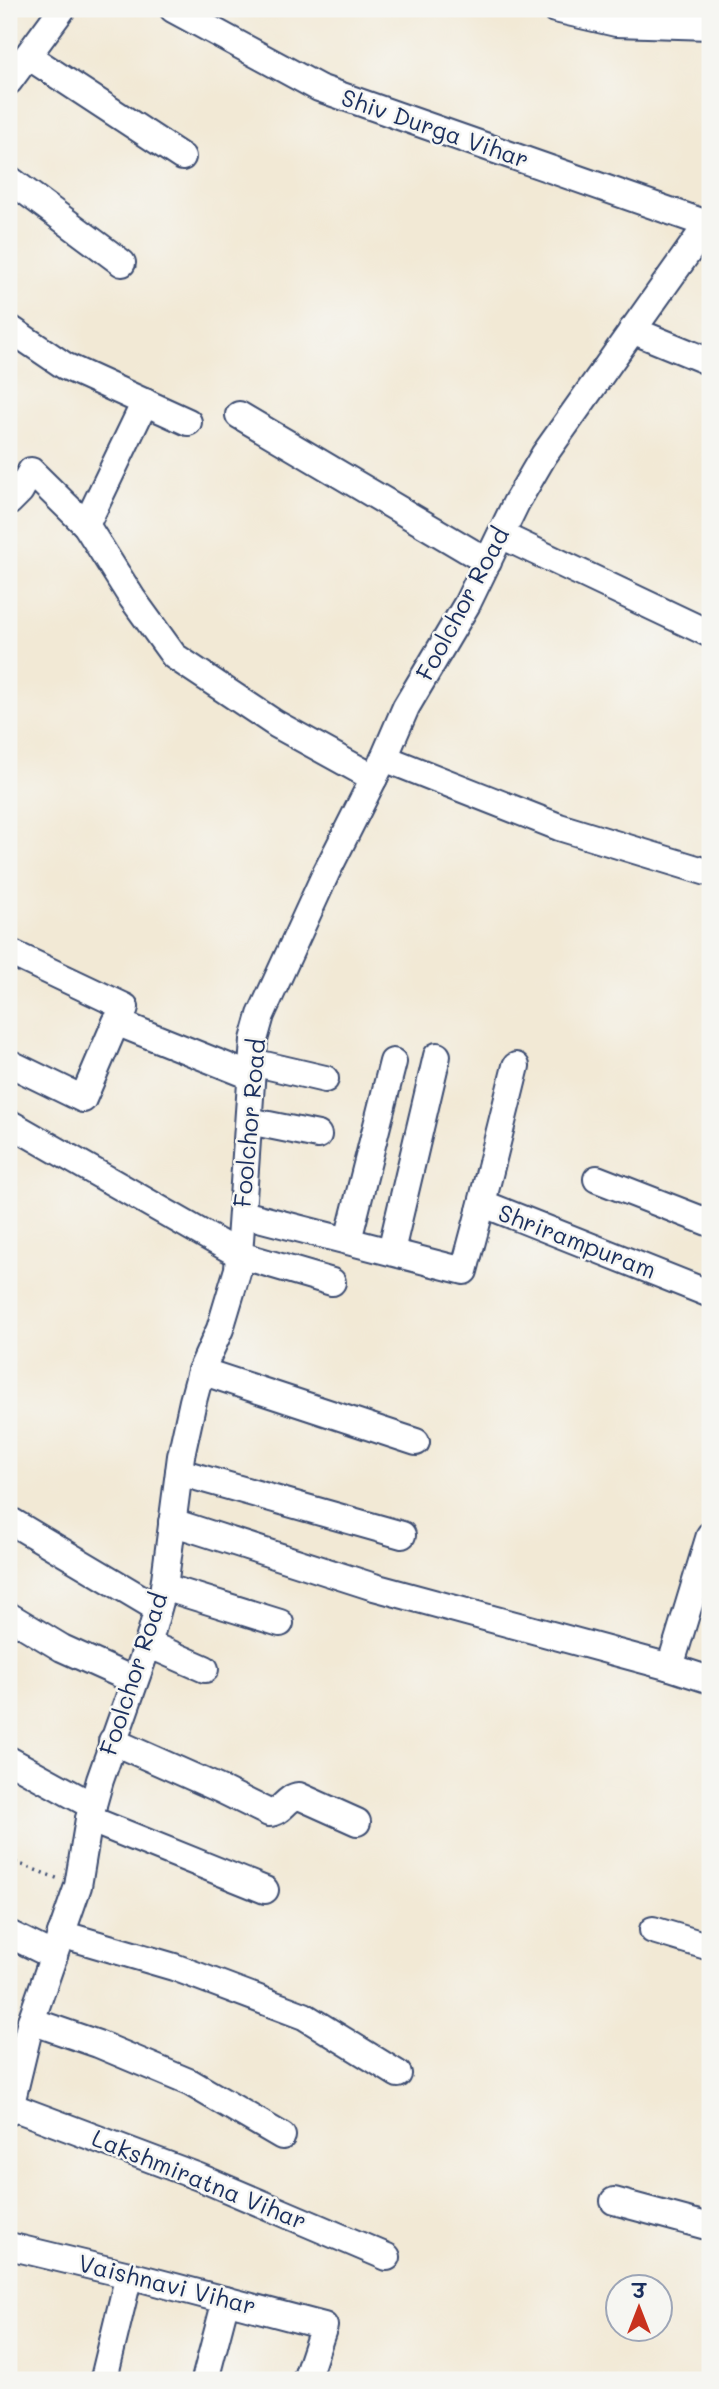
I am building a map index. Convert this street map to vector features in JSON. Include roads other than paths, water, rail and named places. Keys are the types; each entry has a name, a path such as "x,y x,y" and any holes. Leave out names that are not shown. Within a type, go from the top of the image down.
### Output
{"street":[{"path":"9,81 62,9"},
{"name":"Shiv Durga Vihar","path":"173,9 319,88 709,222"},
{"path":"555,9 616,23 710,26"},
{"path":"28,55 182,157"},
{"path":"9,179 122,263"},
{"name":"Foolchor Road","path":"9,2112 12,2079 78,1886 91,1812 148,1644 161,1597 179,1472 201,1371 220,1329 240,1255 251,1069 254,1040 261,1015 406,707 467,604 516,503 544,455 709,222"},
{"path":"9,328 65,366 188,422"},
{"path":"632,330 710,362"},
{"path":"86,525 145,402"},
{"path":"239,415 488,562"},
{"path":"9,502 20,491 31,471 86,525 132,598 174,656 276,724 379,768 710,873"},
{"path":"501,535 710,634"},
{"path":"9,952 125,1007 120,1024"},
{"path":"9,1063 83,1099 116,1022 251,1069 325,1079"},
{"path":"391,1251 437,1056"},
{"path":"348,1240 393,1062"},
{"path":"480,1211 516,1066"},
{"path":"249,1113 318,1126"},
{"path":"9,1124 240,1255 332,1282"},
{"path":"597,1179 710,1223"},
{"name":"Shrirampuram","path":"243,1214 464,1270 480,1211 487,1207 494,1208 710,1294"},
{"path":"201,1371 416,1442"},
{"path":"179,1472 402,1535"},
{"path":"9,1520 161,1597 280,1623"},
{"path":"172,1522 374,1587 710,1680"},
{"path":"670,1667 706,1562 710,1535"},
{"path":"9,1616 62,1648 134,1680"},
{"path":"148,1644 205,1669"},
{"path":"113,1741 269,1813 275,1813 291,1798 299,1797 357,1822"},
{"path":"9,1760 91,1812 265,1890"},
{"path":"653,1930 710,1947"},
{"path":"9,1934 174,1967 304,2016 398,2074"},
{"path":"31,2021 98,2044 191,2083 282,2136"},
{"name":"Lakshmiratna Vihar","path":"9,2106 199,2177 387,2258"},
{"path":"614,2201 710,2227"},
{"name":"Vaishnavi Vihar","path":"9,2246 324,2326 306,2380"},
{"path":"105,2374 129,2275"},
{"path":"205,2380 226,2300"}]}
